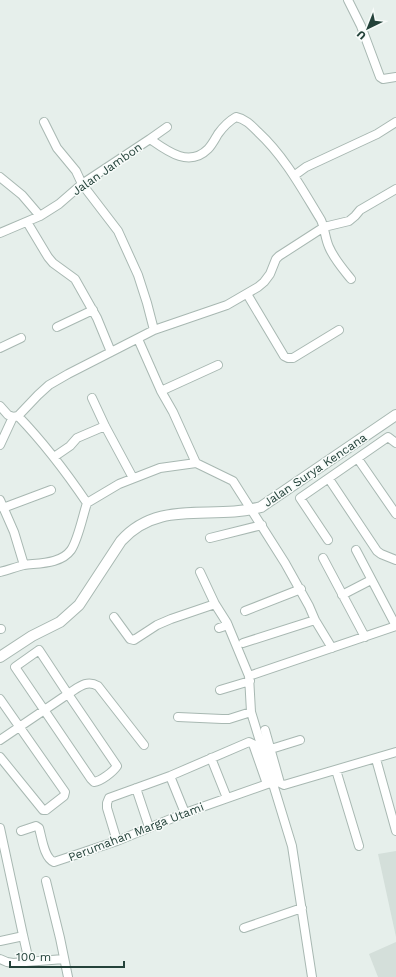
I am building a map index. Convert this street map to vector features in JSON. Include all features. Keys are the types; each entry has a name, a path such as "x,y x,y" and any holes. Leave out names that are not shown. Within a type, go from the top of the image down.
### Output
{"street":[{"path":"348,0 362,26 380,77 383,79 396,77"},
{"name":"Jalan Jambon","path":"0,233 40,216 59,204 82,184 150,139 179,157 192,159 207,150 230,120 236,117 248,122 264,138 295,175"},
{"path":"44,122 57,148 76,171 82,184 112,222 128,251 147,303 154,330"},
{"path":"351,279 329,247 324,227 295,175 306,167 377,134 396,122"},
{"path":"150,139 167,127"},
{"path":"0,177 22,195 40,216"},
{"path":"0,445 16,416 57,379 154,330 227,305 247,294 264,282 279,256 324,227 348,221 360,210 396,189"},
{"path":"27,222 53,263 75,279 93,310 111,352"},
{"path":"247,294 284,356 288,358 293,358 339,330"},
{"path":"57,327 93,310"},
{"path":"0,348 21,338"},
{"path":"138,339 196,463 233,481 262,525 300,589 332,648"},
{"path":"161,391 218,365"},
{"path":"92,398 105,426 133,478"},
{"path":"0,407 8,415 16,416 54,457 87,503"},
{"name":"Jalan Surya Kencana","path":"0,657 32,636 60,622 79,606 121,541 129,531 136,526 155,517 170,514 237,512 261,507 395,417"},
{"path":"54,457 70,446 77,438 105,426"},
{"path":"328,540 300,498 388,437 396,443"},
{"path":"358,459 396,514"},
{"path":"0,572 24,566 42,564 59,559 71,550 87,503 119,484 160,468 196,463"},
{"path":"329,479 377,551 396,560"},
{"path":"24,566 14,532 1,504 51,490"},
{"path":"210,538 262,525"},
{"path":"220,690 396,626 356,550"},
{"path":"323,558 365,637"},
{"path":"200,572 215,604 228,625 250,679 251,712 270,783 292,846 312,977"},
{"path":"342,595 371,580"},
{"path":"245,611 300,589"},
{"path":"114,617 130,639 134,640 164,622 199,608 215,604"},
{"path":"242,643 316,620"},
{"path":"218,628 228,625"},
{"path":"39,650 68,694 117,766 98,782 94,782 91,779 14,667 39,650"},
{"path":"0,740 43,709 86,683 93,683 98,686 144,745"},
{"path":"0,700 65,792 64,796 46,810 43,810 0,757"},
{"path":"178,717 229,719 251,712"},
{"path":"265,730 280,783 284,785 396,752"},
{"path":"271,749 300,740"},
{"path":"117,841 107,803 108,798 170,776 249,742 253,744 270,783"},
{"path":"211,758 227,798"},
{"path":"376,758 396,831"},
{"path":"336,770 359,846"},
{"path":"170,776 185,813"},
{"name":"Perumahan Marga Utami","path":"21,831 36,826 40,828 47,856 54,862 117,841 185,813 270,783"},
{"path":"136,788 149,827"},
{"path":"0,828 28,957"},
{"path":"46,881 68,977"},
{"path":"244,928 302,908"},
{"path":"0,941 22,935"},
{"path":"0,959 13,963 64,959"}],"shaded area":[{"path":"396,851 396,937 378,854"},
{"path":"396,942 396,977 378,977 369,954"}]}
